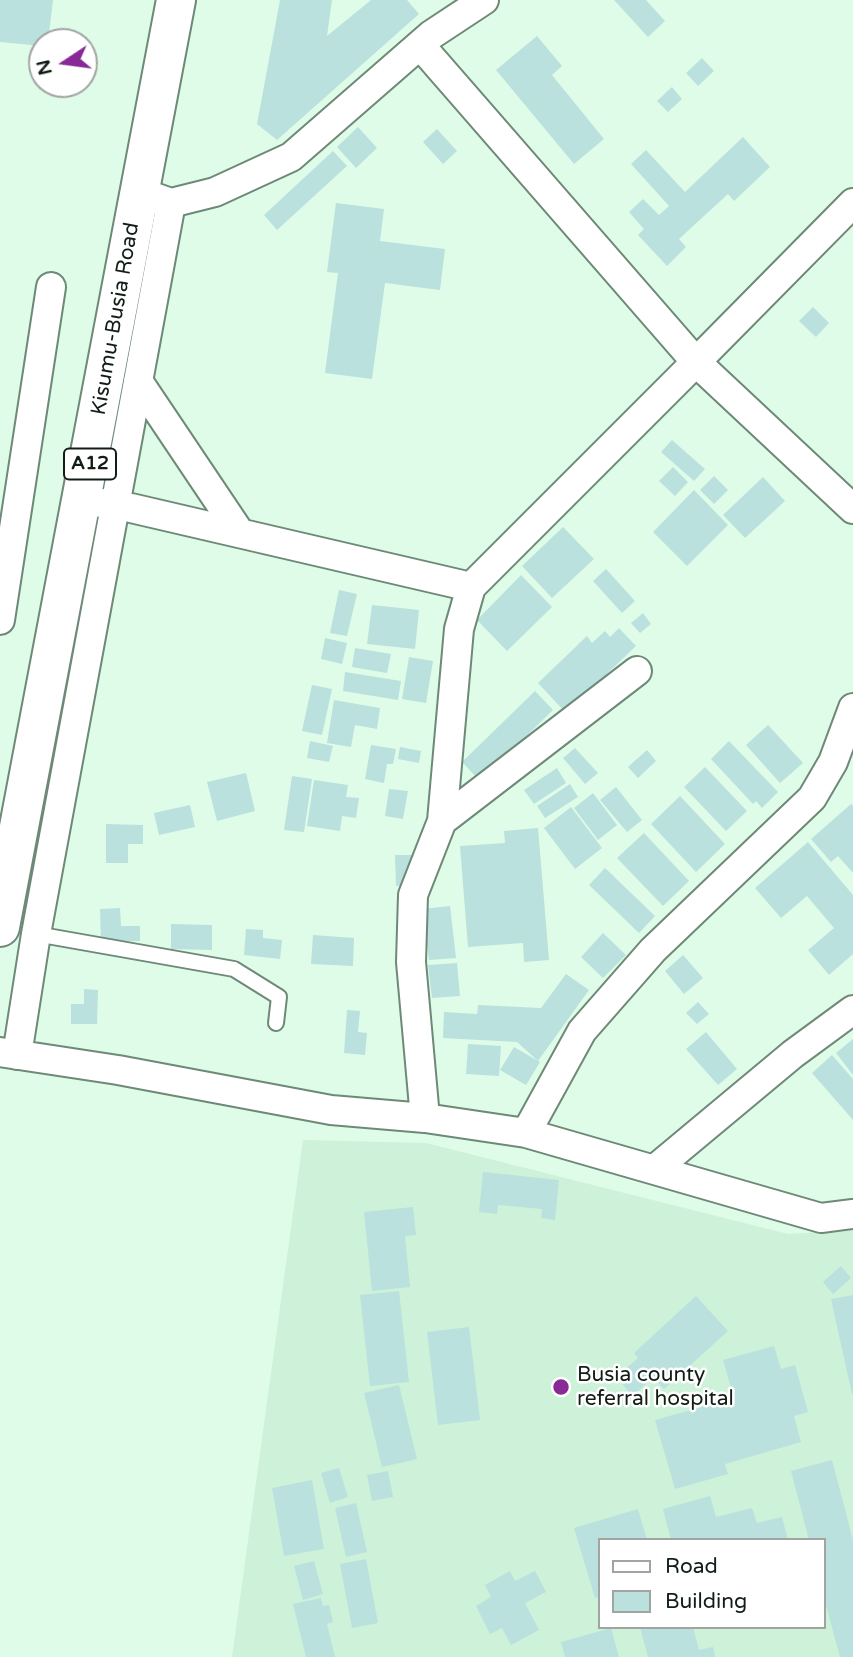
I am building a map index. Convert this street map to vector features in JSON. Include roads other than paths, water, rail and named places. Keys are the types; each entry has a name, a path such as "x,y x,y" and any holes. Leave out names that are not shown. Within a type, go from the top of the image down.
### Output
{"highway":[{"name":"Kisumu-Busia Road","path":"18,930 100,503 176,0"}],"street":[{"path":"144,194 171,202 215,192 291,157 420,45 484,0"},
{"path":"420,45 696,362 853,509"},
{"path":"171,202 138,382 100,503 471,587"},
{"path":"425,1118 411,962 413,895 442,821 459,629 471,587 853,203"},
{"path":"0,620 51,287"},
{"path":"138,382 240,533"},
{"path":"442,821 637,671"},
{"path":"526,1133 582,1031 653,950 812,798 833,762 853,708"},
{"path":"18,930 9,1054 118,1070 331,1110 425,1118 526,1133 821,1218 853,1214"},
{"path":"655,1169 793,1054 853,1010"}],"lane":[{"path":"18,930 234,969 279,997 276,1023"}],"place":[{"name":"Busia county referral hospital","path":"561,1387"}]}
